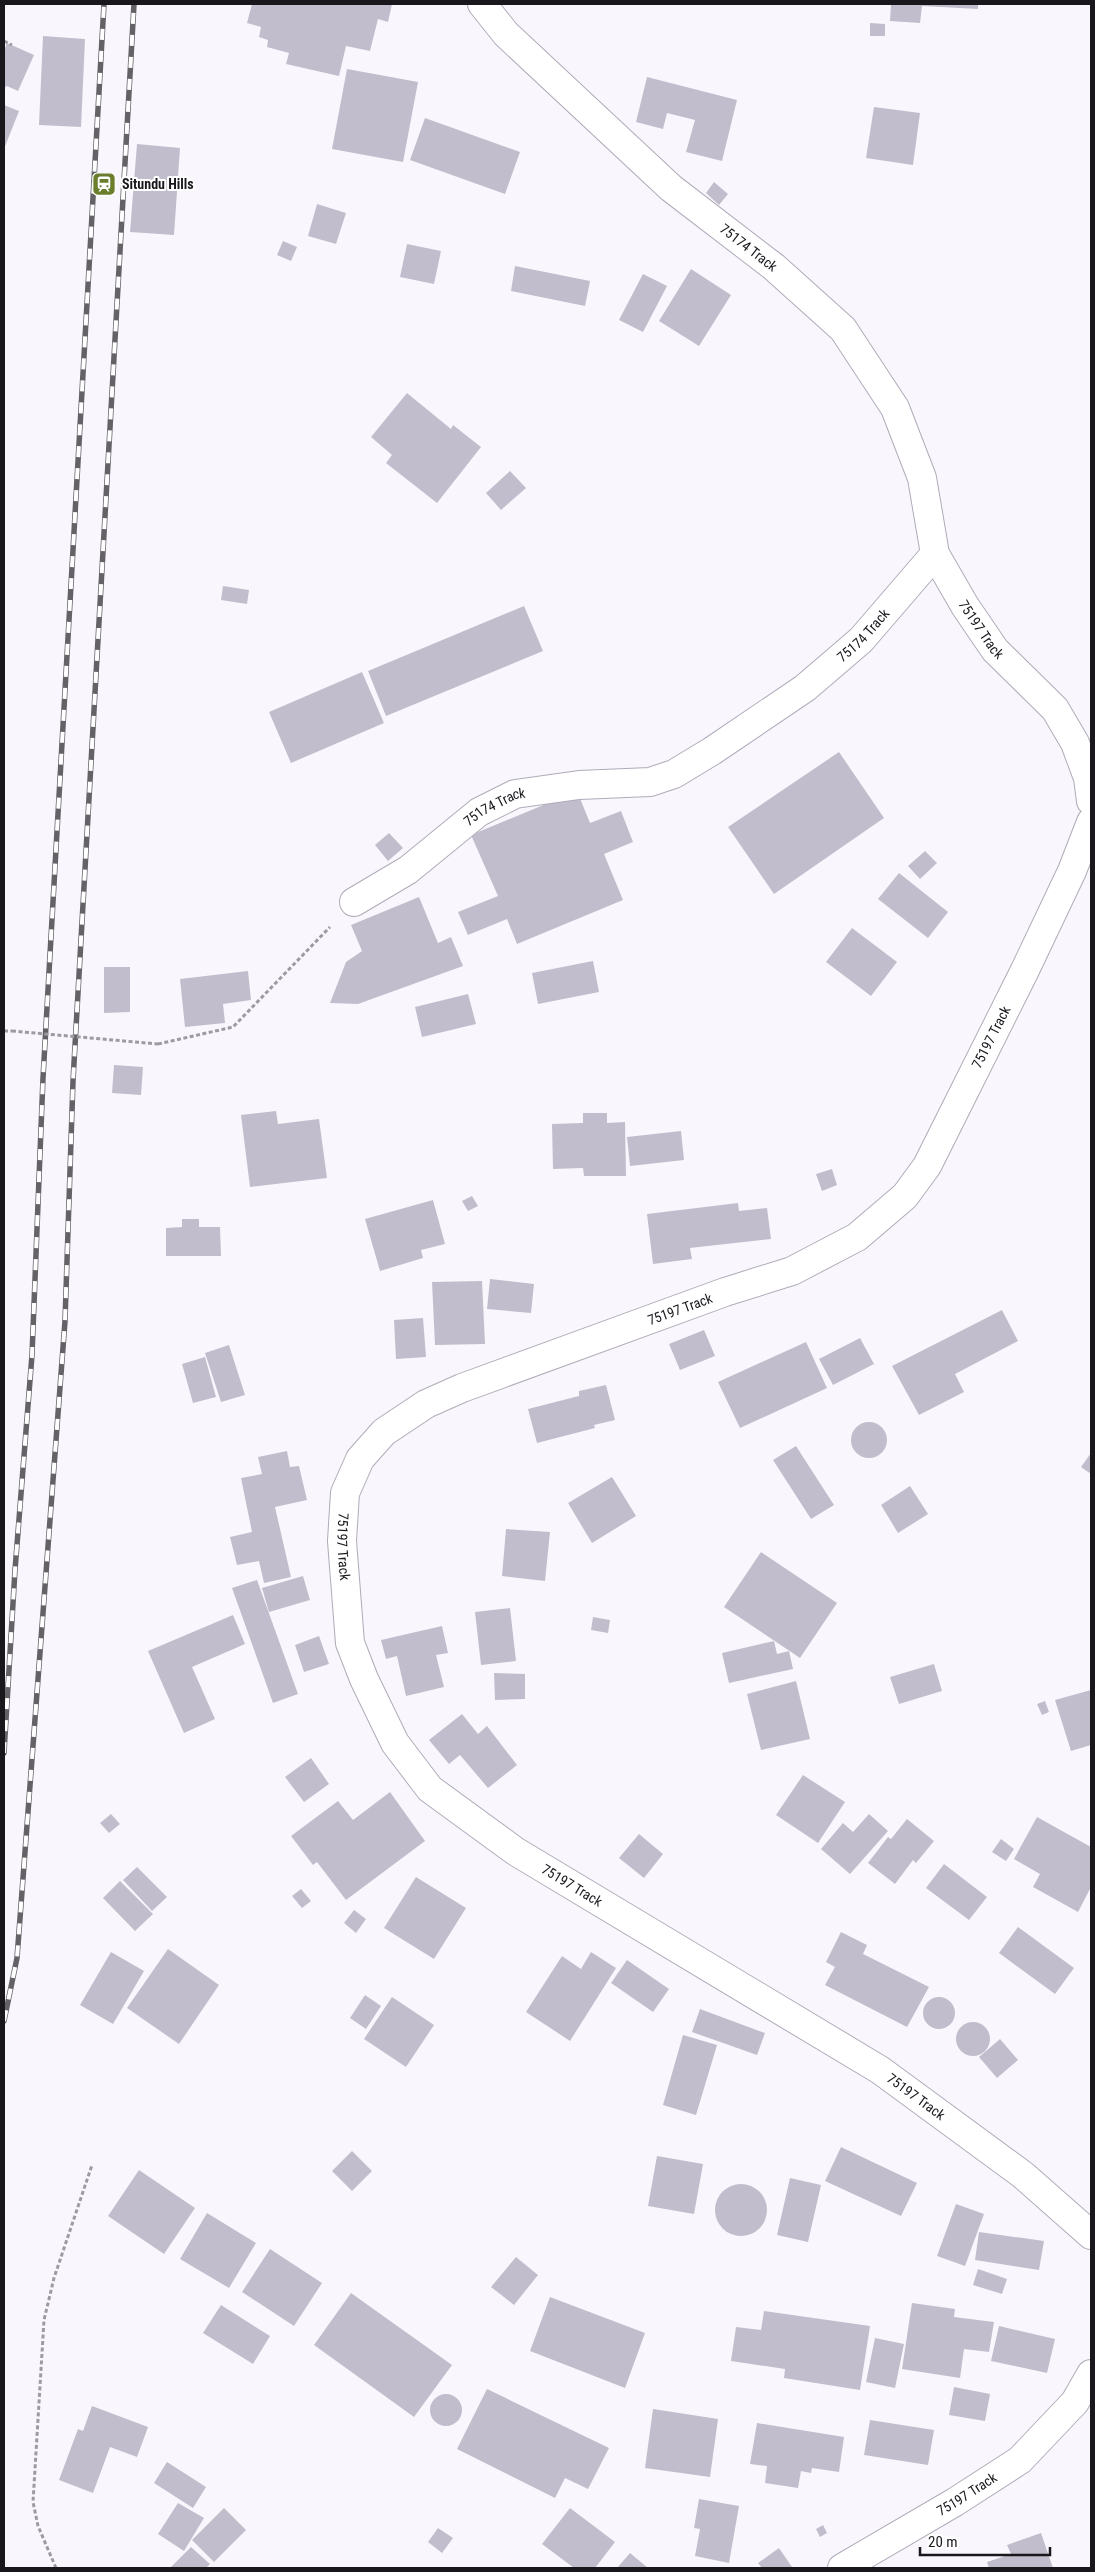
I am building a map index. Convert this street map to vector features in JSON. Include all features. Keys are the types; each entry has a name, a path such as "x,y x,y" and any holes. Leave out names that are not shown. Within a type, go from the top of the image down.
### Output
{"street":[{"name":"75174 Track","path":"354,902 408,870 479,812 515,794 579,785 650,782 682,769 805,688 861,640 935,554 922,478 896,408 843,329 774,267 671,188 506,34 482,4"},
{"name":"75197 Track","path":"935,554 965,606 995,650 1055,709 1075,743 1088,778 1091,801"},
{"name":"75197 Track","path":"1091,822 1072,871 1025,970 927,1166 905,1196 857,1237 792,1271 724,1292 462,1388 426,1404 384,1432 360,1459 346,1494 342,1541 350,1643 364,1679 395,1743 430,1789 515,1852 880,2070 1023,2176 1091,2235"},
{"name":"75197 Track","path":"842,2568 956,2502 1020,2460 1075,2402 1091,2374"}],"path":[{"path":"4,41 12,44"},
{"path":"4,1031 158,1044 234,1027 354,902"},
{"path":"56,2568 38,2526 33,2502 44,2320 54,2278 92,2165"}],"building":[{"path":"252,4 392,4 388,22 378,19 370,51 346,46 339,76 286,64 289,53 267,47 268,40 259,37 261,27 247,23"},
{"path":"891,4 978,4 978,9 922,6 920,23 890,21"},
{"path":"870,23 885,24 885,36 870,36"},
{"path":"43,36 85,39 81,127 39,125"},
{"path":"7,43 34,55 18,91 7,86 4,88 4,51"},
{"path":"347,69 418,82 403,162 332,149"},
{"path":"647,77 737,100 722,161 686,152 695,120 667,113 663,129 636,122"},
{"path":"4,105 19,111 4,149"},
{"path":"874,107 920,113 913,165 866,158"},
{"path":"425,118 520,152 505,194 410,160"},
{"path":"137,144 180,148 174,235 130,232"},
{"path":"714,182 728,194 719,205 706,193"},
{"path":"317,204 346,213 336,244 308,236"},
{"path":"283,241 297,247 291,261 277,255"},
{"path":"407,244 441,251 434,284 400,277"},
{"path":"515,266 590,281 585,306 511,291"},
{"path":"691,269 731,295 699,346 659,321"},
{"path":"643,274 667,286 643,332 619,320"},
{"path":"407,393 451,429 453,425 481,447 437,503 386,463 392,455 371,437"},
{"path":"510,471 526,488 501,510 486,493"},
{"path":"223,586 249,590 247,604 221,600"},
{"path":"524,606 543,651 386,716 368,671"},
{"path":"362,672 384,723 291,763 269,712"},
{"path":"839,752 884,818 774,894 728,827"},
{"path":"577,791 590,823 621,811 633,842 604,854 623,900 517,944 507,919 468,935 458,912 498,896 471,835"},
{"path":"389,833 403,848 388,861 375,845"},
{"path":"925,851 937,863 920,879 908,866"},
{"path":"899,873 948,912 928,938 878,899"},
{"path":"419,897 438,943 451,937 463,966 358,1004 330,1003 346,962 362,951 351,925"},
{"path":"852,928 897,962 871,996 826,962"},
{"path":"593,961 599,992 538,1004 532,973"},
{"path":"104,967 130,967 130,1012 104,1013"},
{"path":"248,971 251,1000 223,1004 225,1023 185,1027 180,979"},
{"path":"468,994 476,1024 422,1037 415,1007"},
{"path":"114,1065 143,1067 141,1095 112,1093"},
{"path":"276,1111 278,1124 319,1119 327,1178 250,1187 241,1115"},
{"path":"583,1113 607,1113 607,1123 625,1122 626,1176 584,1176 583,1168 553,1169 552,1124 583,1123"},
{"path":"681,1131 684,1160 630,1166 627,1137"},
{"path":"832,1169 837,1185 822,1191 816,1174"},
{"path":"472,1196 478,1206 468,1211 462,1201"},
{"path":"433,1200 445,1244 421,1250 423,1258 380,1271 365,1219"},
{"path":"738,1203 739,1211 767,1208 771,1239 690,1248 692,1259 653,1264 647,1214"},
{"path":"182,1219 199,1219 199,1227 220,1227 221,1256 166,1256 166,1228 182,1227"},
{"path":"490,1279 534,1284 531,1313 487,1309"},
{"path":"482,1281 485,1344 435,1345 432,1282"},
{"path":"1002,1310 1018,1341 955,1374 964,1392 919,1415 892,1366"},
{"path":"423,1318 426,1357 396,1359 394,1320"},
{"path":"704,1330 715,1356 680,1370 669,1344"},
{"path":"860,1338 874,1364 833,1385 819,1359"},
{"path":"806,1342 827,1388 740,1428 718,1382"},
{"path":"229,1345 245,1395 221,1402 205,1353"},
{"path":"205,1357 216,1397 193,1403 182,1364"},
{"path":"606,1385 615,1420 594,1425 595,1428 537,1443 528,1409 579,1396 579,1391"},
{"path":"869,1422 876,1423 882,1427 886,1433 886,1447 882,1453 876,1457 869,1458 862,1457 856,1453 852,1447 851,1440 852,1433 856,1427 862,1423"},
{"path":"796,1446 834,1505 811,1519 773,1460"},
{"path":"287,1451 290,1467 299,1466 307,1500 275,1507 291,1577 264,1583 259,1561 237,1565 230,1537 252,1532 241,1478 262,1474 258,1457"},
{"path":"1091,1453 1091,1474 1081,1467"},
{"path":"612,1477 636,1516 592,1543 568,1503"},
{"path":"910,1486 928,1514 898,1533 881,1505"},
{"path":"506,1529 550,1532 545,1581 502,1576"},
{"path":"761,1552 837,1603 800,1658 724,1607"},
{"path":"303,1576 310,1600 269,1612 262,1588"},
{"path":"257,1580 298,1694 273,1703 232,1588"},
{"path":"510,1608 516,1661 481,1665 475,1612"},
{"path":"233,1615 245,1644 192,1667 215,1719 184,1733 148,1651"},
{"path":"593,1617 610,1620 608,1633 591,1630"},
{"path":"442,1626 448,1653 436,1655 444,1687 406,1696 397,1656 386,1659 381,1640"},
{"path":"319,1636 329,1664 304,1672 295,1645"},
{"path":"774,1641 777,1654 789,1651 793,1669 729,1683 722,1653"},
{"path":"934,1664 942,1691 899,1704 890,1677"},
{"path":"494,1673 525,1674 525,1699 495,1700"},
{"path":"796,1681 810,1739 761,1750 747,1694"},
{"path":"1091,1690 1091,1745 1071,1751 1055,1700"},
{"path":"1045,1701 1049,1712 1042,1715 1037,1704"},
{"path":"462,1714 478,1734 487,1726 517,1765 488,1788 460,1755 449,1764 429,1740"},
{"path":"311,1758 329,1784 304,1802 285,1777"},
{"path":"803,1775 845,1802 818,1843 776,1815"},
{"path":"390,1792 425,1841 346,1900 317,1862 313,1865 291,1836 338,1801 353,1820"},
{"path":"111,1814 120,1824 109,1833 100,1823"},
{"path":"869,1814 888,1831 850,1874 821,1849 843,1823 853,1832"},
{"path":"1037,1817 1091,1847 1091,1887 1078,1912 1033,1887 1040,1874 1014,1859"},
{"path":"907,1819 934,1841 916,1863 913,1860 895,1884 868,1863 888,1837 891,1839"},
{"path":"639,1834 663,1854 644,1878 619,1858"},
{"path":"1001,1839 1014,1849 1006,1861 992,1852"},
{"path":"944,1864 987,1897 969,1920 926,1888"},
{"path":"137,1867 167,1897 152,1911 123,1880"},
{"path":"416,1877 466,1908 434,1959 384,1928"},
{"path":"120,1881 153,1914 135,1931 103,1898"},
{"path":"301,1889 311,1901 302,1908 292,1896"},
{"path":"354,1910 366,1919 356,1933 344,1923"},
{"path":"1018,1927 1074,1968 1055,1994 999,1953"},
{"path":"841,1932 867,1945 863,1954 929,1987 907,2027 825,1985 835,1967 826,1962"},
{"path":"168,1949 219,1985 179,2044 127,2008"},
{"path":"111,1952 144,1971 113,2024 80,2005"},
{"path":"591,1952 616,1968 570,2041 526,2012 562,1956 581,1969"},
{"path":"627,1960 669,1989 653,2012 611,1983"},
{"path":"365,1995 381,2006 366,2029 350,2018"},
{"path":"392,1997 434,2025 406,2067 364,2039"},
{"path":"939,1997 945,1998 950,2002 954,2007 954,2019 950,2024 945,2028 939,2029 933,2028 928,2024 924,2019 923,2013 924,2007 928,2002 933,1998"},
{"path":"700,2009 765,2033 757,2055 692,2032"},
{"path":"973,2022 985,2027 990,2039 985,2051 973,2056 961,2051 956,2039 961,2027"},
{"path":"683,2035 717,2045 696,2115 663,2105"},
{"path":"1000,2039 1018,2060 997,2078 979,2057"},
{"path":"841,2147 917,2183 901,2216 825,2181"},
{"path":"352,2151 372,2171 352,2191 332,2171"},
{"path":"657,2156 703,2164 694,2214 648,2206"},
{"path":"139,2170 195,2208 164,2254 108,2216"},
{"path":"790,2178 821,2185 808,2242 777,2235"},
{"path":"741,2184 751,2186 759,2192 765,2200 767,2210 765,2220 759,2228 751,2234 741,2236 731,2234 723,2228 717,2220 715,2210 717,2200 723,2192 731,2186"},
{"path":"956,2204 984,2214 965,2266 937,2256"},
{"path":"207,2213 256,2243 229,2288 180,2259"},
{"path":"979,2232 1044,2241 1039,2270 975,2260"},
{"path":"270,2249 322,2283 294,2326 242,2292"},
{"path":"516,2257 538,2275 514,2305 491,2287"},
{"path":"978,2269 1007,2279 1002,2294 973,2285"},
{"path":"351,2293 452,2365 414,2417 314,2345"},
{"path":"550,2297 645,2333 625,2388 530,2351"},
{"path":"912,2303 955,2309 954,2317 994,2322 989,2352 964,2349 960,2378 902,2369"},
{"path":"221,2305 270,2336 253,2364 203,2333"},
{"path":"764,2311 870,2326 860,2390 784,2378 785,2369 731,2361 736,2327 761,2330"},
{"path":"999,2326 1055,2339 1047,2373 991,2361"},
{"path":"875,2338 904,2344 895,2388 866,2382"},
{"path":"954,2387 990,2394 985,2421 949,2415"},
{"path":"487,2389 609,2448 588,2489 565,2478 555,2498 457,2449"},
{"path":"446,2394 452,2395 457,2399 461,2404 461,2416 457,2421 452,2425 446,2426 440,2425 435,2421 431,2416 430,2410 431,2404 435,2399 440,2395"},
{"path":"92,2406 148,2427 137,2457 110,2447 93,2493 59,2480 78,2429 83,2431"},
{"path":"653,2409 718,2419 710,2477 645,2468"},
{"path":"870,2420 934,2430 928,2465 864,2455"},
{"path":"757,2423 844,2437 839,2472 812,2468 811,2473 801,2471 798,2488 765,2483 767,2466 750,2464"},
{"path":"167,2462 206,2487 193,2508 154,2483"},
{"path":"699,2499 739,2506 729,2563 695,2556 700,2529 694,2528"},
{"path":"178,2503 204,2518 184,2551 158,2534"},
{"path":"224,2508 246,2530 214,2562 192,2540"},
{"path":"570,2508 615,2542 595,2568 574,2568 542,2544"},
{"path":"823,2525 827,2533 820,2537 816,2529"},
{"path":"438,2528 453,2538 442,2553 428,2542"},
{"path":"1041,2533 1053,2568 989,2568 987,2562 1011,2554 1007,2545"},
{"path":"191,2547 210,2564 206,2568 170,2568"},
{"path":"779,2548 792,2567 762,2568 758,2563"},
{"path":"630,2553 648,2568 617,2568"}],"railway":[{"path":"4,1753 15,1570 32,1355 43,1078 104,4"},
{"path":"4,2021 17,1958 65,1321 73,1081 134,4"}],"place":[{"name":"Situndu Hills","path":"104,184"}]}
